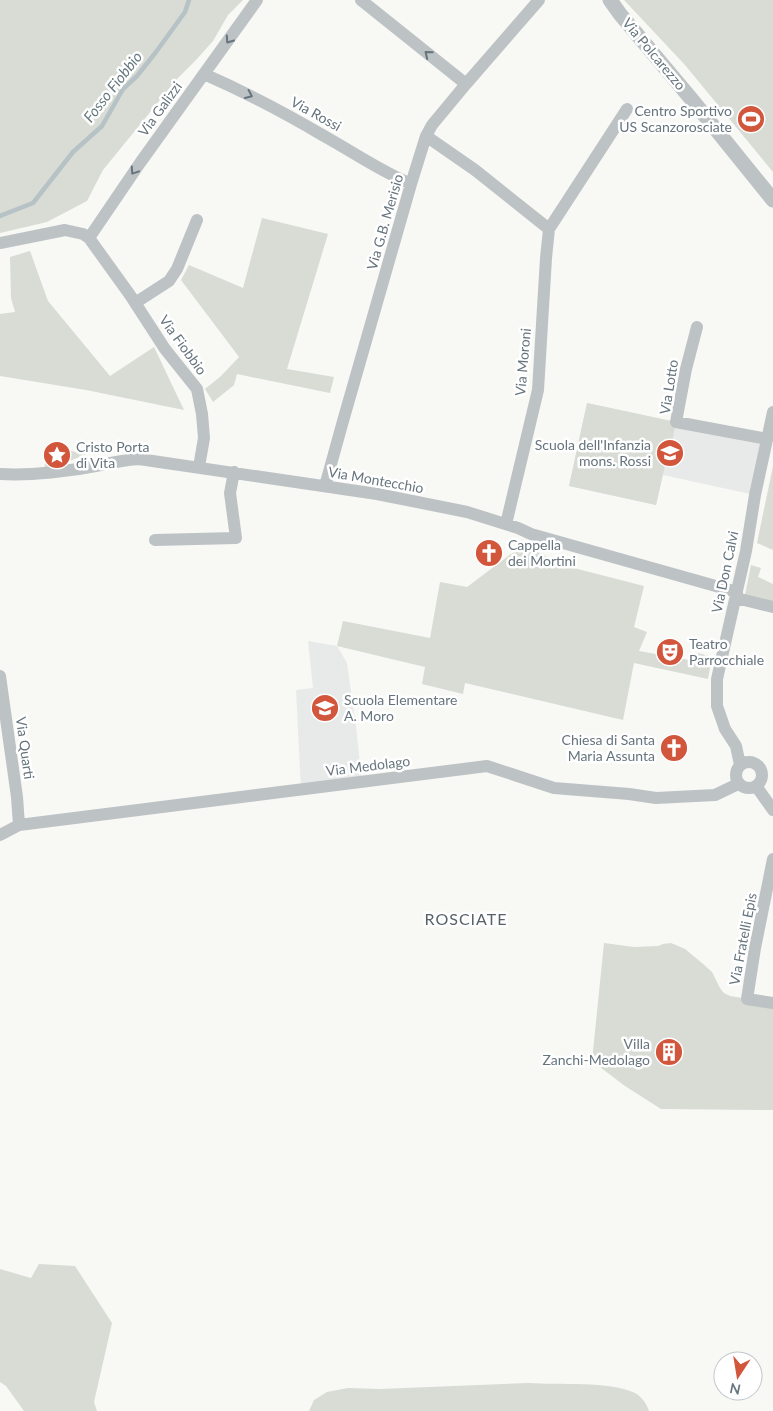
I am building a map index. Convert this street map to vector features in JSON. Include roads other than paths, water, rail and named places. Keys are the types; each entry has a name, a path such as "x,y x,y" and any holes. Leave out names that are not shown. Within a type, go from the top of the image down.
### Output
{"street":[{"name":"Via Galizzi","path":"89,238 140,163 257,0"},
{"path":"362,0 466,84"},
{"name":"Via G.B. Merisio","path":"325,486 426,136 432,125 466,84 539,0"},
{"name":"Via Polcarezzo","path":"610,0 773,200"},
{"name":"Via Rossi","path":"204,74 259,100 393,177 411,184"},
{"name":"Via Moroni","path":"506,524 538,390 549,229 627,109"},
{"path":"426,136 475,170 549,229"},
{"path":"135,303 169,281 177,269 197,220"},
{"path":"0,243 65,230 83,234 89,238"},
{"name":"Via Fiobbio","path":"89,238 165,349 197,389 204,433 199,467"},
{"name":"Via Lotto","path":"697,328 686,369 676,422 767,439"},
{"name":"Via Don Calvi","path":"740,765 736,746 725,729 717,706 717,679 746,551 755,495 773,412"},
{"name":"Via Montecchio","path":"0,474 44,472 139,459 377,494 467,512 531,534 773,606"},
{"path":"156,540 236,538 230,493 234,472"},
{"name":"Via Quarti","path":"0,676 17,797 19,825"},
{"path":"773,768 759,781 744,788 738,784 735,777 740,765 749,762 758,766 759,781 773,810"},
{"name":"Via Medolago","path":"0,835 19,825 487,766 554,788 656,798 715,795 738,784"},
{"name":"Via Fratelli Epis","path":"773,859 747,999 773,1002"}],"waterway":[{"name":"Fosso Fiobbio","path":"0,216 33,203 73,152 102,126 123,89 137,76 156,52 185,12 189,0"}],"place":[{"name":"Centro Sportivo US Scanzorosciate","path":"751,119"},
{"name":"Scuola dell'Infanzia mons. Rossi","path":"670,453"},
{"name":"Cristo Porta di Vita","path":"57,455"},
{"name":"Cappella dei Mortini","path":"489,553"},
{"name":"Teatro Parrocchiale","path":"670,652"},
{"name":"Scuola Elementare A. Moro","path":"325,708"},
{"name":"Chiesa di Santa Maria Assunta","path":"674,748"},
{"name":"Villa Zanchi-Medolago","path":"669,1052"}],"district":[{"name":"ROSCIATE","path":"466,919"}]}
